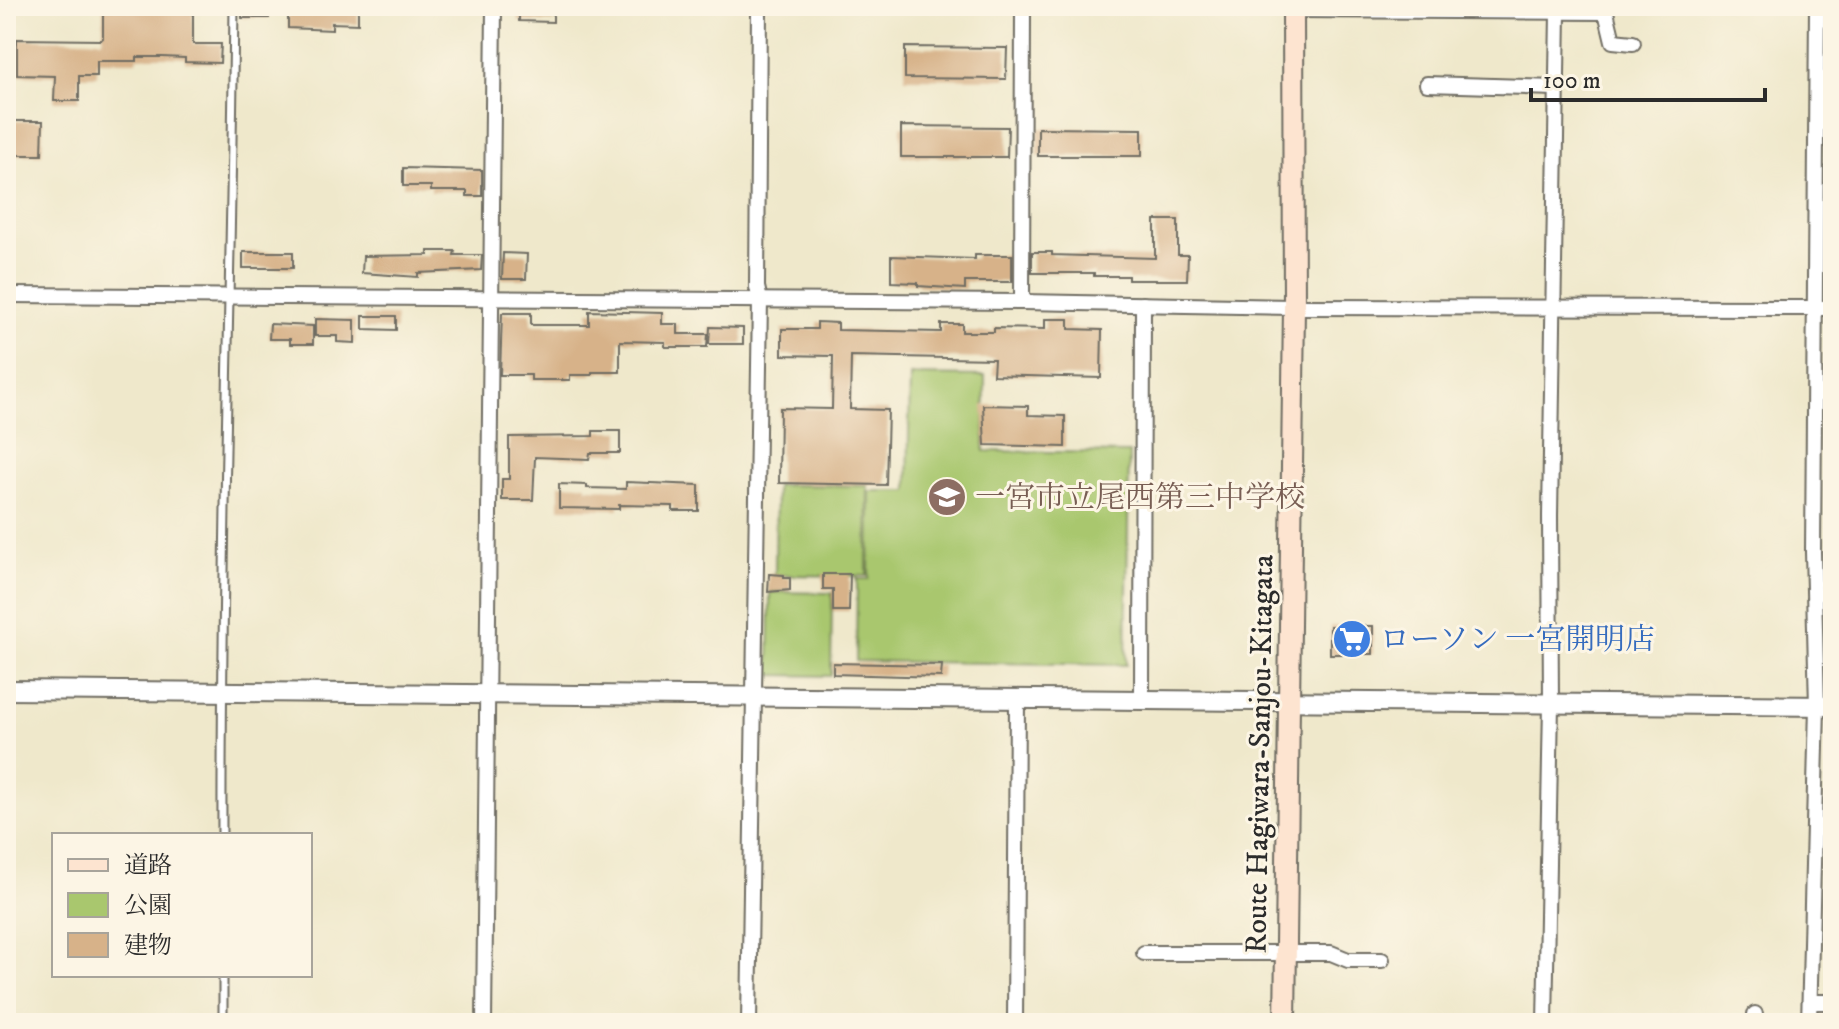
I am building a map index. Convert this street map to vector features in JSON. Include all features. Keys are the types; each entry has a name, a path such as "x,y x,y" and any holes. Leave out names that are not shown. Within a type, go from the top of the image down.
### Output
{"main road":[{"name":"Route Hagiwara-Sanjou-Kitagata","path":"1285,1023 1294,307 1293,8"}],"street":[{"path":"484,1023 494,6"},
{"path":"749,1023 760,300 757,287 759,6"},
{"path":"1022,302 1023,6"},
{"path":"1809,1023 1825,706 1813,552 1817,6"},
{"path":"1293,8 1558,12 1606,9 1613,41 1633,43"},
{"path":"1545,1023 1558,12"},
{"path":"1427,84 1556,88"},
{"path":"6,295 1555,309 1833,308"},
{"path":"1142,700 1143,304"},
{"path":"6,690 1825,706"},
{"path":"1015,1023 1017,699"},
{"path":"1144,953 1331,953 1348,960 1382,960"},
{"path":"1810,1002 1833,1002"}],"lane":[{"path":"222,833 221,692 231,298 234,6"},
{"path":"223,977 223,1023"}],"green space":[{"path":"910,375 985,376 984,451 1129,453 1126,665 856,661 857,579 869,579 870,491 908,491"},
{"path":"776,485 868,486 867,576 775,575"},
{"path":"770,592 832,593 831,676 769,675"}],"building":[{"path":"103,6 193,7 193,44 221,44 220,63 185,62 185,58 162,57 137,57 137,61 97,61 97,76 79,76 79,101 54,101 55,76 17,75 17,39 101,40"},
{"path":"242,6 269,6 269,18 242,18"},
{"path":"358,6 358,24 332,23 332,30 288,28 288,7"},
{"path":"519,6 553,6 553,22 519,21"},
{"path":"905,47 1007,48 1006,79 905,78"},
{"path":"6,121 43,121 42,155 6,155"},
{"path":"901,126 1008,127 1007,157 901,157"},
{"path":"1038,128 1142,129 1142,156 1038,156"},
{"path":"403,168 482,170 482,196 467,196 467,191 431,191 431,186 403,186"},
{"path":"1155,220 1178,220 1178,255 1188,255 1187,280 1128,280 1128,276 1094,276 1094,273 1032,273 1032,252 1155,258"},
{"path":"428,251 482,255 481,270 418,273 418,277 362,273 363,256 428,255"},
{"path":"243,252 293,252 293,268 243,268"},
{"path":"503,253 527,254 526,279 502,279"},
{"path":"975,255 1012,255 1012,282 965,282 965,289 891,282 891,256 975,259"},
{"path":"589,311 662,313 662,324 678,324 678,334 708,334 707,347 665,347 665,342 620,341 620,372 570,375 570,380 531,380 531,375 500,375 502,313 531,313 531,325 589,325"},
{"path":"363,316 396,316 396,330 363,329"},
{"path":"315,319 355,320 355,343 337,342 337,336 315,336"},
{"path":"1045,319 1069,319 1069,329 1102,330 1101,378 993,375 994,359 851,356 850,409 888,410 886,485 779,483 780,408 832,409 833,356 782,355 782,329 817,329 817,322 838,323 838,330 941,332 941,324 962,324 962,332 994,332 994,328 1045,329"},
{"path":"270,324 313,326 313,344 290,344 290,339 269,339"},
{"path":"710,327 743,328 743,344 709,344"},
{"path":"983,405 1028,406 1028,415 1065,416 1065,447 985,445"},
{"path":"593,431 620,431 620,453 590,453 589,459 535,457 533,500 502,500 502,479 509,479 509,437 593,436"},
{"path":"626,482 699,485 699,511 673,511 673,506 559,508 559,484 626,489"},
{"path":"769,574 790,578 790,590 768,592"},
{"path":"823,574 850,574 849,611 833,611 833,589 823,589"},
{"path":"1330,626 1373,626 1373,654 1330,654"},
{"path":"833,663 942,665 941,677 833,674"}],"place":[{"name":"一宮市立尾西第三中学校","path":"947,497"},
{"name":"ローソン 一宮開明店","path":"1352,639"}]}
